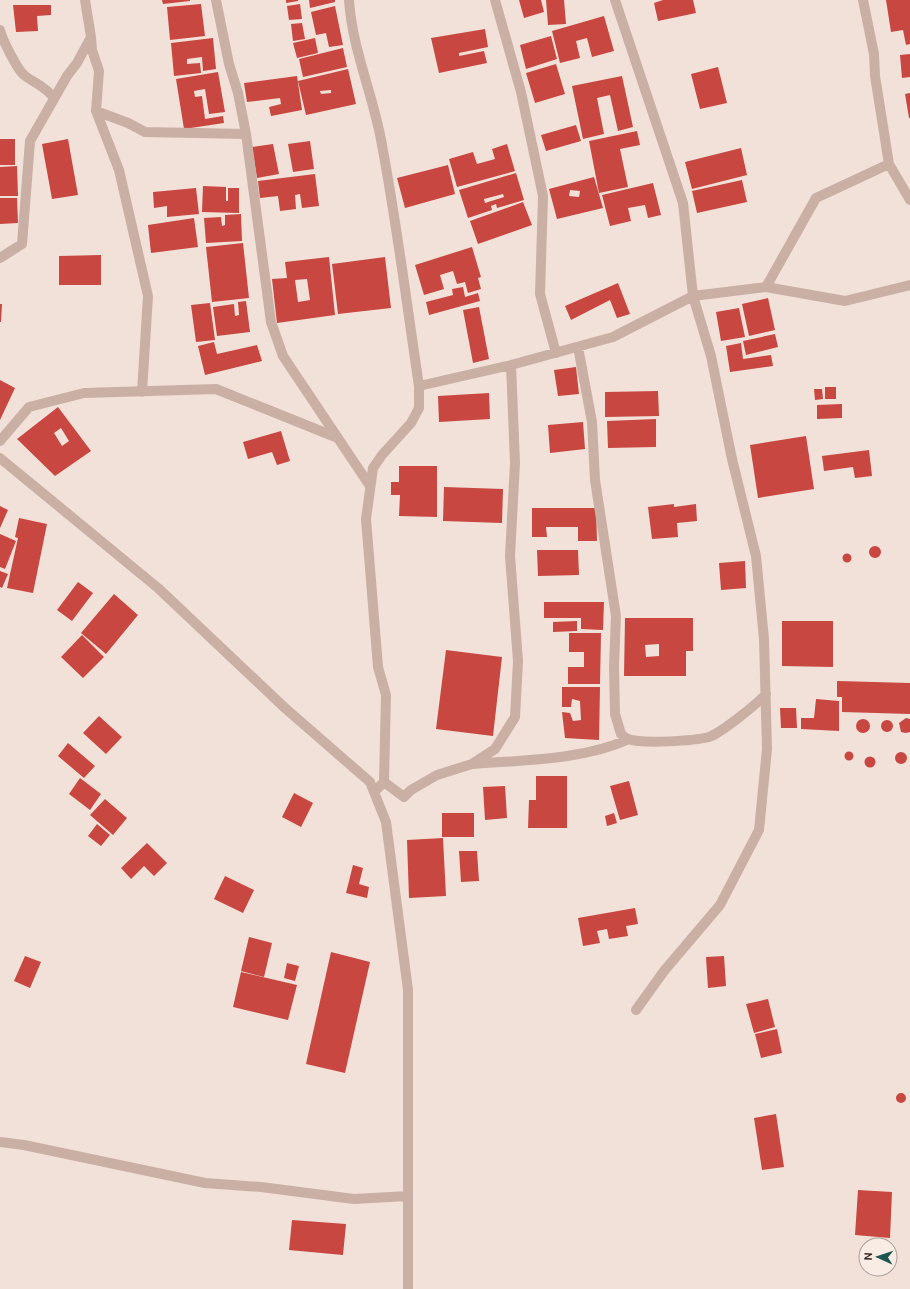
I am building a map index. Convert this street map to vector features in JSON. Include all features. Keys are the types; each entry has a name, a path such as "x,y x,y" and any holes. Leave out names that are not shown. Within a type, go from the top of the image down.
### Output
{"street":[{"path":"85,0 92,50 99,71 96,111 119,170 148,296 142,392"},
{"path":"216,0 229,64 238,93 246,134 271,322 283,356 370,486"},
{"path":"349,0 354,34 371,93 382,145 420,386 419,408 411,423 382,455 373,468 366,519 378,667 386,694 384,782 374,792"},
{"path":"495,0 521,92 543,196 540,294 556,352"},
{"path":"615,0 683,203 693,296 711,356 732,459 756,556 764,639 766,694 767,749 759,830 720,905 664,971 636,1010"},
{"path":"863,0 874,54 875,76 889,164 910,200"},
{"path":"0,30 2,38 23,74 47,88 54,98"},
{"path":"0,258 22,244 30,141 91,37"},
{"path":"96,111 128,122 145,132 246,134"},
{"path":"766,287 816,198 889,164"},
{"path":"420,386 511,365 613,337 693,296 766,287 845,301 910,285"},
{"path":"578,347 592,422 596,480 616,616 614,714 621,734 629,739"},
{"path":"472,764 495,749 514,717 518,661 510,556 515,463 511,365"},
{"path":"0,442 29,407 84,393 216,388 338,438"},
{"path":"0,458 158,588 285,708 370,782 386,822 408,990 408,1289"},
{"path":"384,782 404,797 411,790 437,775 472,764 563,756 613,747 629,739 685,741 710,737 756,705 766,694"},
{"path":"0,1142 24,1145 205,1183 261,1187 354,1199 408,1196"}],"building":[{"path":"162,0 190,0 190,1 163,4"},
{"path":"286,0 298,0 298,1 286,3"},
{"path":"309,0 335,0 335,2 310,8"},
{"path":"519,0 541,0 544,12 524,18"},
{"path":"546,0 564,0 566,24 548,25"},
{"path":"663,0 693,0 696,13 658,21 654,3"},
{"path":"886,0 910,0 910,44 906,45 903,30 891,32"},
{"path":"201,4 205,36 170,40 167,7"},
{"path":"300,4 302,19 289,20 287,6"},
{"path":"13,5 51,5 51,15 37,16 38,31 16,32"},
{"path":"335,6 343,45 329,47 326,33 316,35 311,12"},
{"path":"604,16 614,51 592,57 587,38 576,41 580,58 560,63 552,31"},
{"path":"302,23 305,39 293,41 291,24"},
{"path":"485,29 488,47 459,53 459,56 484,51 487,63 439,73 431,38"},
{"path":"551,36 557,59 526,69 520,45"},
{"path":"213,38 216,69 203,71 202,57 187,59 187,64 200,63 201,73 174,76 171,43"},
{"path":"315,38 318,53 297,58 293,43"},
{"path":"343,48 347,67 303,77 299,59"},
{"path":"910,54 910,77 902,78 900,55"},
{"path":"556,64 565,94 535,103 526,73"},
{"path":"718,67 727,103 700,109 691,74"},
{"path":"348,69 356,104 306,115 298,81","holes":["331,90 331,93 321,94 320,91"]},
{"path":"218,72 225,112 209,114 205,89 194,91 195,97 202,96 205,119 223,116 224,123 184,129 176,79"},
{"path":"297,76 302,110 271,116 269,107 281,104 280,98 247,102 244,83"},
{"path":"622,76 633,127 618,131 610,95 597,98 604,134 583,139 572,86"},
{"path":"910,93 910,118 909,118 905,94"},
{"path":"576,125 581,141 546,151 541,135"},
{"path":"637,131 640,145 620,149 628,187 599,193 589,141"},
{"path":"0,139 15,139 15,165 0,165"},
{"path":"68,139 78,195 52,199 42,144"},
{"path":"310,141 314,169 293,172 288,144"},
{"path":"273,144 279,174 257,178 252,147"},
{"path":"507,144 515,171 457,187 449,159 473,152 477,164 495,159 492,149"},
{"path":"741,148 747,175 692,189 685,162"},
{"path":"448,165 455,194 405,208 397,178"},
{"path":"17,166 18,196 0,196 0,167"},
{"path":"516,173 524,200 497,208 496,204 491,206 492,210 468,218 459,190","holes":["503,194 504,197 485,203 484,199"]},
{"path":"315,174 319,206 302,208 300,194 295,195 296,209 280,211 278,196 260,198 258,181"},
{"path":"594,177 603,208 557,219 549,189","holes":["570,190 580,191 579,197 569,196"]},
{"path":"742,180 747,202 697,213 692,191"},
{"path":"653,183 661,215 648,218 645,205 628,208 631,221 610,226 602,195"},
{"path":"203,186 226,187 226,201 228,201 228,188 239,188 239,213 202,212"},
{"path":"196,188 199,214 167,217 167,206 154,208 153,192"},
{"path":"0,198 17,198 18,223 0,224"},
{"path":"523,202 532,225 478,244 470,221"},
{"path":"241,214 242,241 206,243 204,218 221,217 222,226 225,225 225,215"},
{"path":"194,218 198,247 151,253 148,225"},
{"path":"243,243 249,298 212,302 206,247"},
{"path":"472,247 481,277 478,278 481,289 468,293 465,282 457,284 453,271 440,275 444,289 424,295 415,265"},
{"path":"101,255 101,285 59,285 59,256"},
{"path":"329,257 335,315 277,323 272,279 287,278 285,262","holes":["307,279 310,300 298,302 295,280"]},
{"path":"385,257 391,308 338,314 332,264"},
{"path":"618,283 630,314 617,318 610,300 571,320 565,306"},
{"path":"463,287 465,297 478,293 480,301 429,315 426,302 453,295 452,289"},
{"path":"768,298 775,330 749,336 742,304"},
{"path":"246,301 250,332 217,336 213,307 234,304 235,316 239,315 238,302"},
{"path":"210,303 215,340 196,342 191,305"},
{"path":"0,304 2,304 1,322 0,322"},
{"path":"479,307 489,359 473,363 463,310"},
{"path":"739,308 745,337 721,341 716,312"},
{"path":"775,334 778,347 746,355 743,341"},
{"path":"214,342 217,354 257,345 262,361 205,375 198,346"},
{"path":"741,343 743,359 771,355 773,366 730,372 726,346"},
{"path":"576,367 579,394 558,396 554,370"},
{"path":"0,380 15,388 0,420"},
{"path":"825,387 836,387 836,399 825,399"},
{"path":"814,389 822,389 823,399 815,400"},
{"path":"658,391 659,416 605,417 605,392"},
{"path":"489,393 490,419 439,422 438,396"},
{"path":"842,404 842,418 817,419 817,405"},
{"path":"58,407 91,451 55,476 17,439","holes":["61,428 69,441 62,446 54,433"]},
{"path":"656,419 656,447 608,448 607,421"},
{"path":"583,422 585,449 550,453 548,425"},
{"path":"281,431 290,461 277,465 272,452 248,459 243,442"},
{"path":"806,436 814,489 758,498 750,445"},
{"path":"869,450 872,476 855,478 853,467 824,471 822,456"},
{"path":"399,466 437,466 437,517 399,516 400,495 391,495 391,482 399,482"},
{"path":"444,487 503,489 502,523 443,521"},
{"path":"674,504 674,507 696,504 697,521 677,523 678,537 652,539 648,507"},
{"path":"0,506 8,510 0,528"},
{"path":"532,508 596,508 597,541 578,541 578,527 546,527 547,537 532,537"},
{"path":"19,518 47,524 33,593 7,588 18,538 15,537"},
{"path":"0,534 16,541 5,569 0,567"},
{"path":"873,546 877,546 881,552 877,558 873,558 869,554 869,550"},
{"path":"537,550 578,550 579,575 538,576"},
{"path":"847,553 852,558 847,563 842,558"},
{"path":"745,561 746,588 721,590 719,563"},
{"path":"0,571 8,574 2,588 0,587"},
{"path":"78,582 93,593 72,621 57,610"},
{"path":"114,594 138,615 106,654 81,633"},
{"path":"544,602 604,602 603,630 581,629 581,618 544,618"},
{"path":"625,618 693,618 693,651 686,651 686,676 624,676","holes":["659,644 659,656 646,657 645,645"]},
{"path":"577,621 577,631 553,632 553,622"},
{"path":"782,621 833,621 833,667 782,666"},
{"path":"569,633 601,633 600,684 568,684 568,667 584,667 584,652 569,652"},
{"path":"82,635 104,657 83,678 61,657"},
{"path":"446,650 502,657 493,736 436,729"},
{"path":"837,681 910,683 910,714 842,712 842,697 837,697"},
{"path":"562,687 600,687 599,740 565,738 562,712 570,713 573,721 581,720 580,701 572,699 571,707 562,707"},
{"path":"816,699 839,701 839,731 801,729 801,718 814,718"},
{"path":"780,708 796,708 797,728 781,728"},
{"path":"99,716 122,737 106,754 83,733"},
{"path":"906,718 910,719 910,732 906,733 901,732 899,723"},
{"path":"863,719 868,721 870,726 868,731 863,733 858,731 856,726 858,721"},
{"path":"885,720 889,720 893,726 889,732 885,732 881,728 881,724"},
{"path":"68,743 95,766 84,778 58,756"},
{"path":"847,752 851,752 853,756 851,760 847,760 845,758 845,754"},
{"path":"899,752 903,752 907,758 903,764 899,764 895,760 895,756"},
{"path":"870,756 874,758 876,762 874,766 870,768 866,766 864,762 866,758"},
{"path":"536,776 567,776 567,828 528,828 529,800 536,800"},
{"path":"80,778 101,794 90,810 69,794"},
{"path":"629,781 638,815 620,820 610,786"},
{"path":"505,786 507,818 485,820 483,787"},
{"path":"294,793 313,803 301,827 282,817"},
{"path":"105,799 127,818 113,835 90,815"},
{"path":"442,813 474,813 474,837 442,837"},
{"path":"614,813 617,823 607,826 605,816"},
{"path":"97,824 110,835 101,846 88,836"},
{"path":"443,838 446,896 409,898 407,840"},
{"path":"147,843 167,863 154,876 144,866 131,879 121,868"},
{"path":"459,851 477,851 479,881 461,882"},
{"path":"353,865 363,868 359,884 369,887 367,898 346,893"},
{"path":"225,876 254,890 243,913 214,899"},
{"path":"635,908 638,924 626,926 628,936 609,939 607,929 597,931 600,943 583,946 578,918"},
{"path":"249,937 272,943 264,977 241,971"},
{"path":"331,952 370,962 345,1073 306,1064"},
{"path":"25,956 41,962 30,988 14,981"},
{"path":"724,956 726,986 708,988 706,957"},
{"path":"287,963 299,966 295,981 284,978"},
{"path":"241,972 297,985 288,1020 233,1007"},
{"path":"768,999 775,1027 754,1033 746,1004"},
{"path":"777,1029 782,1053 761,1058 755,1034"},
{"path":"899,1093 903,1093 905,1094 905,1102 899,1103 896,1100 896,1096"},
{"path":"776,1114 784,1167 762,1170 754,1118"},
{"path":"858,1190 892,1192 890,1237 855,1235"},
{"path":"292,1220 346,1224 343,1255 289,1250"}]}
